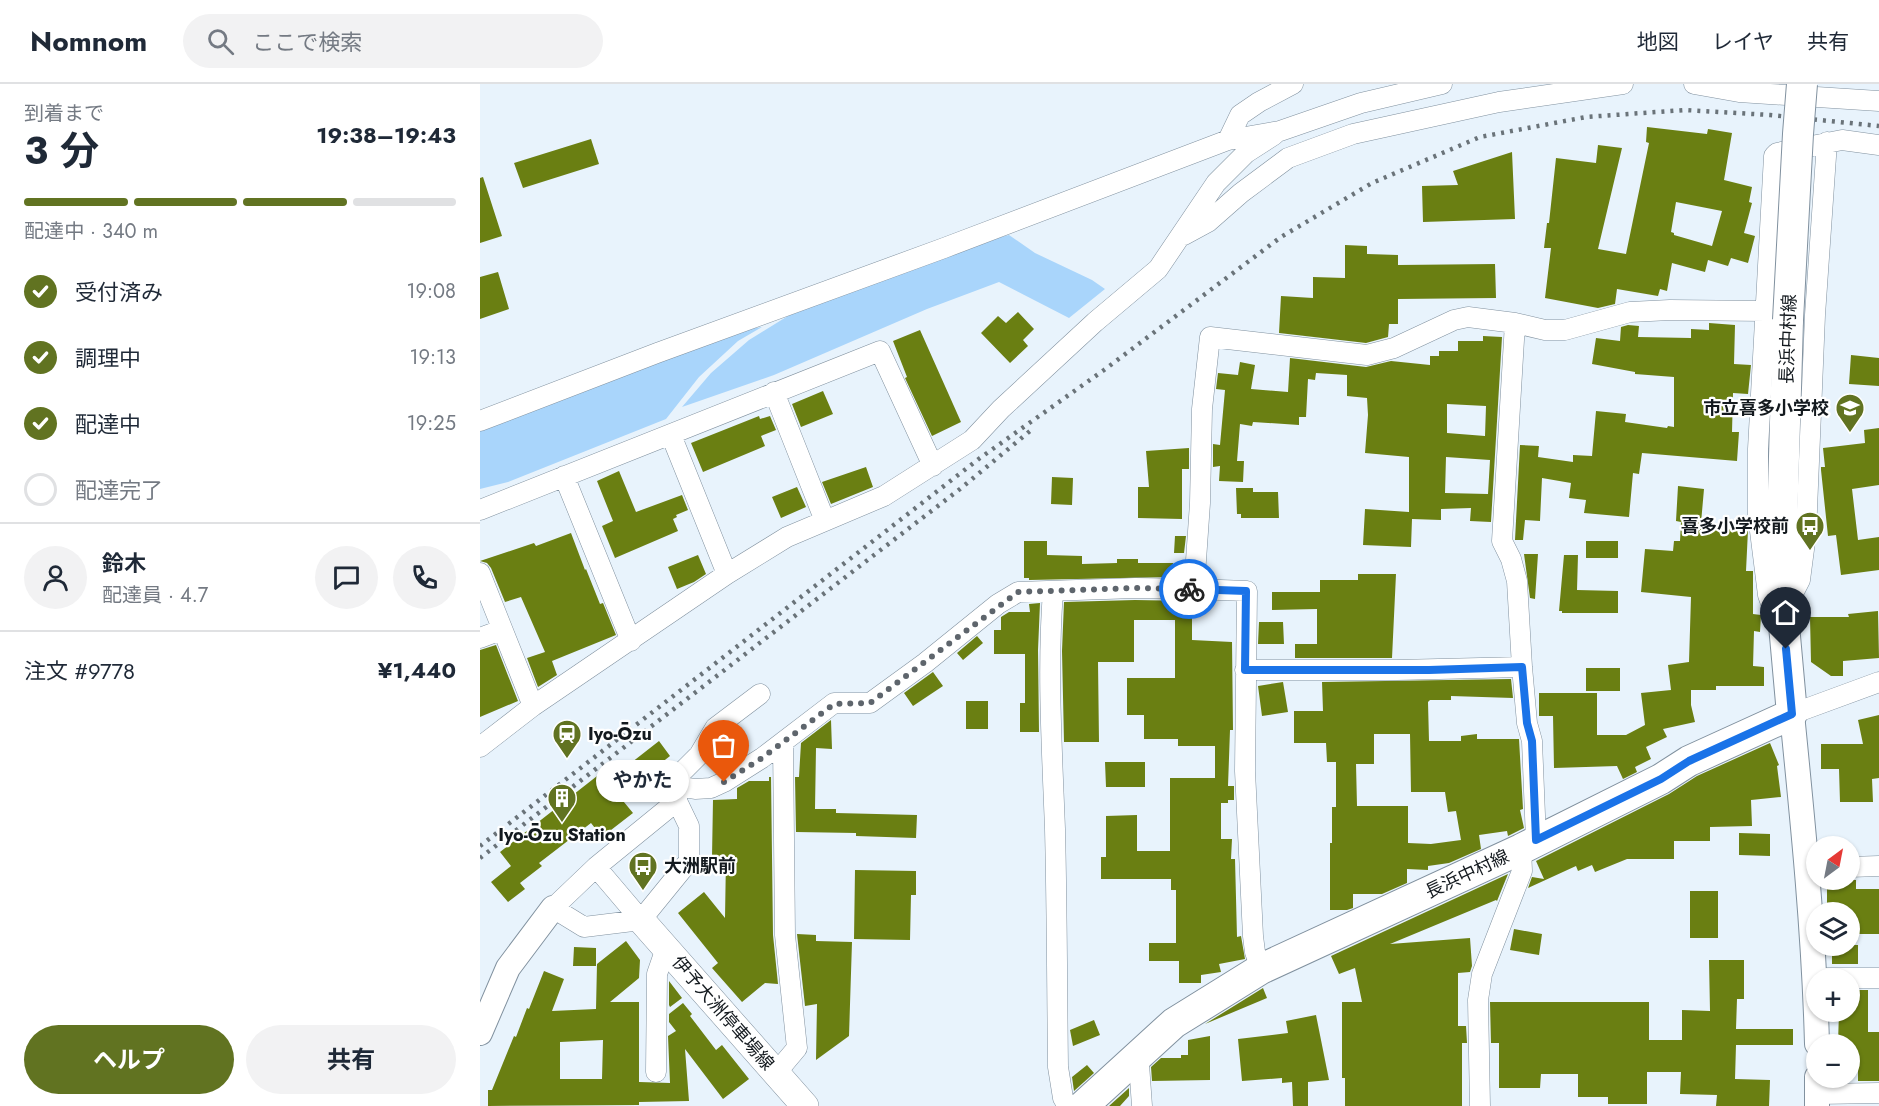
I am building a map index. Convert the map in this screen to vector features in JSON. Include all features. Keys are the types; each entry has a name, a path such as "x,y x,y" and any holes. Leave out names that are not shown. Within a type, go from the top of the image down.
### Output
{"main road":[{"name":"長浜中村線","path":"1083,1106 1174,1023 1261,969 1529,844 1661,779 1689,761 1792,714 1783,614 1777,316 1802,84"},
{"name":"伊予大洲停車場線","path":"641,920 805,1106"}],"street":[{"path":"1228,140 1240,115 1293,84"},
{"path":"480,420 1228,140 1280,131 1361,103 1442,84"},
{"path":"1181,236 1208,222 1241,193 1288,158 1353,134 1499,102 1623,84"},
{"path":"1694,84 1739,92 1879,101"},
{"path":"480,747 533,706 727,574 787,537 884,496 972,440 1000,409 1095,322 1158,269 1216,183 1246,153 1280,131"},
{"path":"1194,589 1200,504 1202,409 1210,337 1367,355 1394,348 1454,320 1468,317 1515,323 1545,330 1565,330 1630,312 1670,310 1777,316 1774,156 1777,153 1842,140 1879,145"},
{"path":"1786,649 1768,595 1815,315 1827,142"},
{"path":"1480,1106 1478,1000 1482,974 1522,871 1529,844 1532,741 1527,723 1517,581 1511,559 1502,541 1515,323"},
{"path":"480,510 880,351 933,466"},
{"path":"774,392 825,521"},
{"path":"670,435 727,574"},
{"path":"564,476 631,641"},
{"path":"480,573 533,706"},
{"path":"480,1033 508,968 553,908 677,794 711,788 743,770 834,704 870,703 1018,592 1135,588 1246,591 1245,771 1253,936 1255,952 1261,969"},
{"path":"1053,591 1051,617 1052,724 1058,1067 1063,1098 1068,1106"},
{"path":"480,638 501,630"},
{"path":"1245,670 1522,667"},
{"path":"1808,836 1792,714 1879,682"},
{"path":"553,908 584,927 641,920 689,861 689,826 677,794 678,776 699,755 715,728 760,694"},
{"path":"776,1072 797,1048 785,935 783,743"},
{"path":"1860,867 1879,866"},
{"path":"596,867 641,920"},
{"path":"1813,890 1815,968"},
{"path":"656,1071 657,974 666,948"},
{"path":"1860,978 1879,978"},
{"path":"1135,1059 1139,1064 1142,1106"},
{"path":"1817,1092 1879,1093"}],"shaded area":[{"path":"1009,235 1035,253 1092,280 1105,289 1069,318 999,282 927,309 774,375 682,407 711,373 749,340 796,311 989,240"},
{"path":"762,327 738,341 699,377 666,419 508,482 480,489 480,428 735,331"}],"building":[{"path":"1647,127 1707,134 1708,129 1732,133 1724,180 1752,187 1749,202 1752,203 1744,233 1755,236 1748,263 1731,258 1728,266 1708,260 1705,272 1672,263 1667,291 1660,289 1658,296 1617,289 1615,304 1598,308 1545,298 1551,248 1544,248 1556,158 1596,163 1598,145 1622,148 1598,249 1626,254 1649,143 1646,142","holes":["1676,202 1722,211 1712,246 1674,235 1671,232"]},
{"path":"591,139 599,164 523,188 514,163"},
{"path":"1512,152 1515,219 1423,222 1422,186 1458,185 1453,171"},
{"path":"483,177 502,236 480,243 480,178"},
{"path":"1345,245 1367,246 1367,254 1398,255 1398,265 1495,264 1496,298 1398,299 1398,324 1389,324 1388,337 1366,343 1279,333 1281,296 1313,298 1313,277 1345,278"},
{"path":"498,272 509,309 480,319 480,277"},
{"path":"1018,312 1034,329 1023,340 1028,346 1010,363 981,333 998,316 1006,323"},
{"path":"1709,323 1735,325 1734,364 1751,365 1748,394 1733,393 1732,432 1739,432 1737,461 1642,453 1639,474 1633,473 1629,517 1584,513 1586,500 1569,498 1571,483 1542,478 1540,521 1525,520 1523,540 1515,540 1520,445 1539,446 1538,457 1573,462 1573,455 1592,456 1596,411 1626,414 1625,422 1674,427 1674,377 1635,374 1635,372 1592,364 1596,338 1620,341 1621,327 1628,325 1639,326 1638,337 1691,338 1691,329 1709,330"},
{"path":"920,330 961,422 932,436 905,378 907,377 893,341"},
{"path":"1483,336 1502,337 1491,522 1470,521 1471,508 1441,509 1441,520 1412,519 1411,547 1363,545 1365,509 1409,512 1409,457 1365,453 1367,398 1347,396 1347,375 1316,373 1315,380 1308,379 1306,417 1299,417 1299,425 1253,422 1252,426 1240,424 1237,461 1244,461 1243,482 1219,481 1220,466 1213,467 1213,444 1220,445 1225,390 1216,389 1218,373 1238,375 1240,362 1255,365 1251,389 1288,392 1290,358 1366,367 1391,361 1430,365 1430,356 1439,356 1439,351 1458,351 1458,341 1483,341","holes":["1447,404 1486,406 1485,436 1447,433","1446,457 1490,460 1488,494 1445,493"]},
{"path":"1851,355 1879,358 1879,386 1849,384"},
{"path":"823,391 833,414 801,427 792,404"},
{"path":"759,416 760,419 770,416 776,430 761,436 765,446 703,472 691,443"},
{"path":"1879,428 1879,485 1852,489 1858,540 1879,537 1879,570 1841,575 1836,535 1828,536 1821,470 1821,467 1825,467 1823,448 1865,443 1864,430"},
{"path":"1189,448 1189,469 1182,469 1182,519 1138,518 1138,487 1149,487 1146,451"},
{"path":"866,467 873,487 831,504 822,482"},
{"path":"619,471 636,512 682,495 688,510 676,515 677,517 673,519 678,531 615,558 602,526 613,521 597,481"},
{"path":"1052,477 1073,478 1072,505 1051,504"},
{"path":"1678,486 1704,489 1701,523 1725,525 1725,529 1748,530 1746,571 1753,571 1753,614 1761,615 1760,632 1754,631 1753,666 1764,667 1764,686 1716,686 1716,690 1691,690 1691,705 1695,722 1663,729 1667,737 1646,747 1651,759 1635,767 1637,772 1623,779 1617,766 1554,768 1553,716 1539,716 1539,693 1597,693 1597,735 1626,735 1645,725 1641,693 1671,690 1668,665 1689,662 1691,597 1641,592 1645,549 1673,551 1674,541 1680,541 1681,522 1676,521"},
{"path":"797,487 806,507 781,518 772,497"},
{"path":"1236,488 1253,488 1253,492 1278,492 1279,518 1241,518 1241,514 1237,514"},
{"path":"571,533 600,604 603,603 616,635 552,661 557,675 538,687 527,658 545,652 521,597 505,602 491,568 487,563 480,561 534,543 536,546"},
{"path":"1175,536 1186,536 1184,553 1174,553"},
{"path":"1024,541 1047,541 1047,555 1082,556 1082,564 1117,563 1117,559 1138,559 1138,563 1173,563 1173,577 1029,580 1029,578 1024,578"},
{"path":"1586,541 1618,541 1618,558 1586,558"},
{"path":"1524,554 1538,554 1535,599 1530,598"},
{"path":"698,555 706,574 677,589 668,567"},
{"path":"1564,555 1578,555 1577,590 1618,591 1618,613 1562,613 1559,611"},
{"path":"1358,574 1396,574 1392,658 1295,658 1295,644 1317,644 1317,609 1272,610 1272,592 1320,592 1320,580 1358,580"},
{"path":"1192,601 1192,640 1232,642 1233,730 1230,730 1228,786 1234,786 1234,800 1221,803 1221,839 1232,839 1231,859 1235,859 1237,937 1241,936 1245,959 1219,964 1221,972 1201,975 1201,983 1179,983 1179,961 1149,961 1149,943 1176,943 1176,890 1171,890 1171,879 1101,879 1101,857 1106,857 1106,816 1137,815 1137,851 1170,851 1170,778 1215,778 1215,746 1178,746 1178,739 1144,739 1144,715 1127,715 1127,678 1175,678 1175,620 1134,620 1134,662 1098,662 1099,742 1064,742 1062,651 1064,602"},
{"path":"1040,603 1039,732 1020,732 1020,703 1025,703 1025,654 994,654 994,630 1001,630 1001,617 1009,612 1030,612 1029,604"},
{"path":"1878,611 1879,658 1843,661 1843,676 1831,676 1811,662 1810,617 1849,617 1848,614"},
{"path":"1259,622 1283,622 1284,644 1258,644"},
{"path":"977,636 983,643 963,660 957,653"},
{"path":"496,645 518,701 480,717 480,650"},
{"path":"1586,668 1620,668 1620,691 1586,691"},
{"path":"933,672 943,686 913,706 904,693"},
{"path":"1511,679 1513,698 1451,696 1451,700 1430,700 1428,702 1429,741 1461,741 1461,736 1477,734 1477,739 1519,739 1523,809 1520,810 1524,828 1508,836 1507,831 1479,835 1481,849 1449,863 1428,866 1428,870 1407,869 1407,883 1382,894 1353,894 1353,908 1330,910 1330,843 1332,843 1332,807 1336,807 1336,762 1327,762 1326,743 1294,743 1294,711 1323,711 1322,682","holes":["1374,734 1410,734 1411,792 1445,792 1448,812 1456,811 1461,840 1431,844 1408,843 1408,806 1357,806 1356,764 1374,764"]},
{"path":"1283,682 1288,712 1262,716 1258,686"},
{"path":"966,701 988,701 988,729 966,729"},
{"path":"1879,715 1879,778 1872,779 1873,802 1840,802 1839,769 1821,769 1821,744 1863,744 1858,720"},
{"path":"831,720 832,749 816,748 815,809 836,809 836,813 917,815 916,838 856,836 856,833 796,832 795,777 799,777 801,743"},
{"name":"Iyo-Ōzu Station","path":"659,741 670,756 619,796 633,813 602,837 591,823 539,863 542,866 520,883 525,889 508,902 491,882 511,866 500,852 606,769 613,777"},
{"path":"1770,743 1779,765 1777,766 1781,797 1751,800 1752,826 1710,827 1710,841 1674,841 1674,859 1627,859 1595,872 1592,865 1578,871 1576,866 1528,888 1532,877 1544,879 1536,861 1669,794 1697,776"},
{"path":"1105,762 1145,762 1145,787 1106,787"},
{"path":"771,777 773,935 778,984 765,983 742,1002 712,968 718,963 678,913 704,892 725,918 726,857 712,857 713,800 737,799 737,788 749,781 769,781"},
{"path":"1739,833 1770,834 1770,856 1739,855"},
{"path":"855,870 916,871 916,895 911,895 910,940 854,939"},
{"path":"1508,874 1497,901 1390,944 1470,938 1472,966 1470,972 1458,973 1458,1026 1466,1026 1467,1043 1462,1043 1462,1106 1345,1106 1345,1078 1342,1078 1342,1002 1362,1002 1355,968 1339,974 1331,956"},
{"path":"1879,889 1879,934 1860,934 1860,902 1827,902 1827,890"},
{"path":"1690,891 1718,891 1718,938 1690,938"},
{"path":"1514,929 1542,934 1539,955 1510,950"},
{"path":"797,934 816,935 816,941 852,942 849,1036 816,1060 817,1004 805,1006"},
{"path":"626,941 640,960 639,978 610,1002 639,1002 639,1082 670,1083 668,1036 676,1031 669,1022 669,1014 683,1003 716,1050 722,1045 749,1079 723,1099 685,1049 689,1101 639,1102 639,1105 488,1106 488,1090 492,1090 544,971 564,979 552,1011 596,1009 597,964","holes":["603,1040 602,1079 560,1079 560,1042"]},
{"path":"574,947 596,948 596,966 573,966"},
{"path":"1832,956 1858,956 1858,964 1832,964"},
{"path":"1709,960 1744,960 1744,999 1737,999 1736,1029 1793,1029 1793,1045 1736,1045 1735,1079 1770,1080 1769,1106 1716,1106 1717,1095 1680,1094 1681,1072 1647,1072 1647,1104 1608,1104 1608,1097 1578,1097 1578,1074 1541,1074 1540,1088 1499,1088 1499,1043 1491,1043 1490,1002 1649,1002 1649,1040 1682,1040 1682,1010 1710,1011"},
{"path":"669,981 682,998 670,1007 669,1005"},
{"path":"1263,988 1267,998 1205,1024"},
{"path":"1860,990 1868,990 1868,1032 1879,1032 1879,1081 1860,1081 1860,1034 1838,1034 1839,1022 1860,1022"},
{"path":"1316,1015 1329,1080 1308,1082 1308,1106 1293,1106 1292,1082 1282,1083 1282,1078 1242,1081 1238,1039 1288,1033 1286,1021"},
{"path":"1094,1020 1100,1035 1073,1046 1070,1030"},
{"path":"1210,1036 1210,1080 1152,1081 1151,1067 1161,1058 1181,1058 1181,1055 1188,1055 1188,1040"},
{"path":"1087,1065 1094,1073 1074,1091 1072,1077"},
{"path":"1129,1088 1129,1096 1120,1106 1109,1106"}],"railway":[{"path":"480,846 980,458 1104,370 1281,237 1372,183 1480,137 1586,117 1685,110 1770,115 1879,126"},
{"path":"480,858 960,489 1030,431"}],"way so far":[{"path":"724,782 762,758 834,704 870,703 1018,592 1135,588 1189,589"}],"place":[{"name":"市立喜多小学校","path":"1850,434"},
{"name":"喜多小学校前","path":"1810,552"},
{"name":"Iyo-Ōzu","path":"567,760"},
{"name":"やかた","path":"724,782"},
{"name":"Iyo-Ōzu Station","path":"562,824"},
{"name":"大洲駅前","path":"643,892"}],"route":[{"path":"1189,589 1246,591 1245,670 1429,670 1522,667 1527,723 1532,741 1536,840 1661,779 1689,761 1792,714 1786,649"}]}
